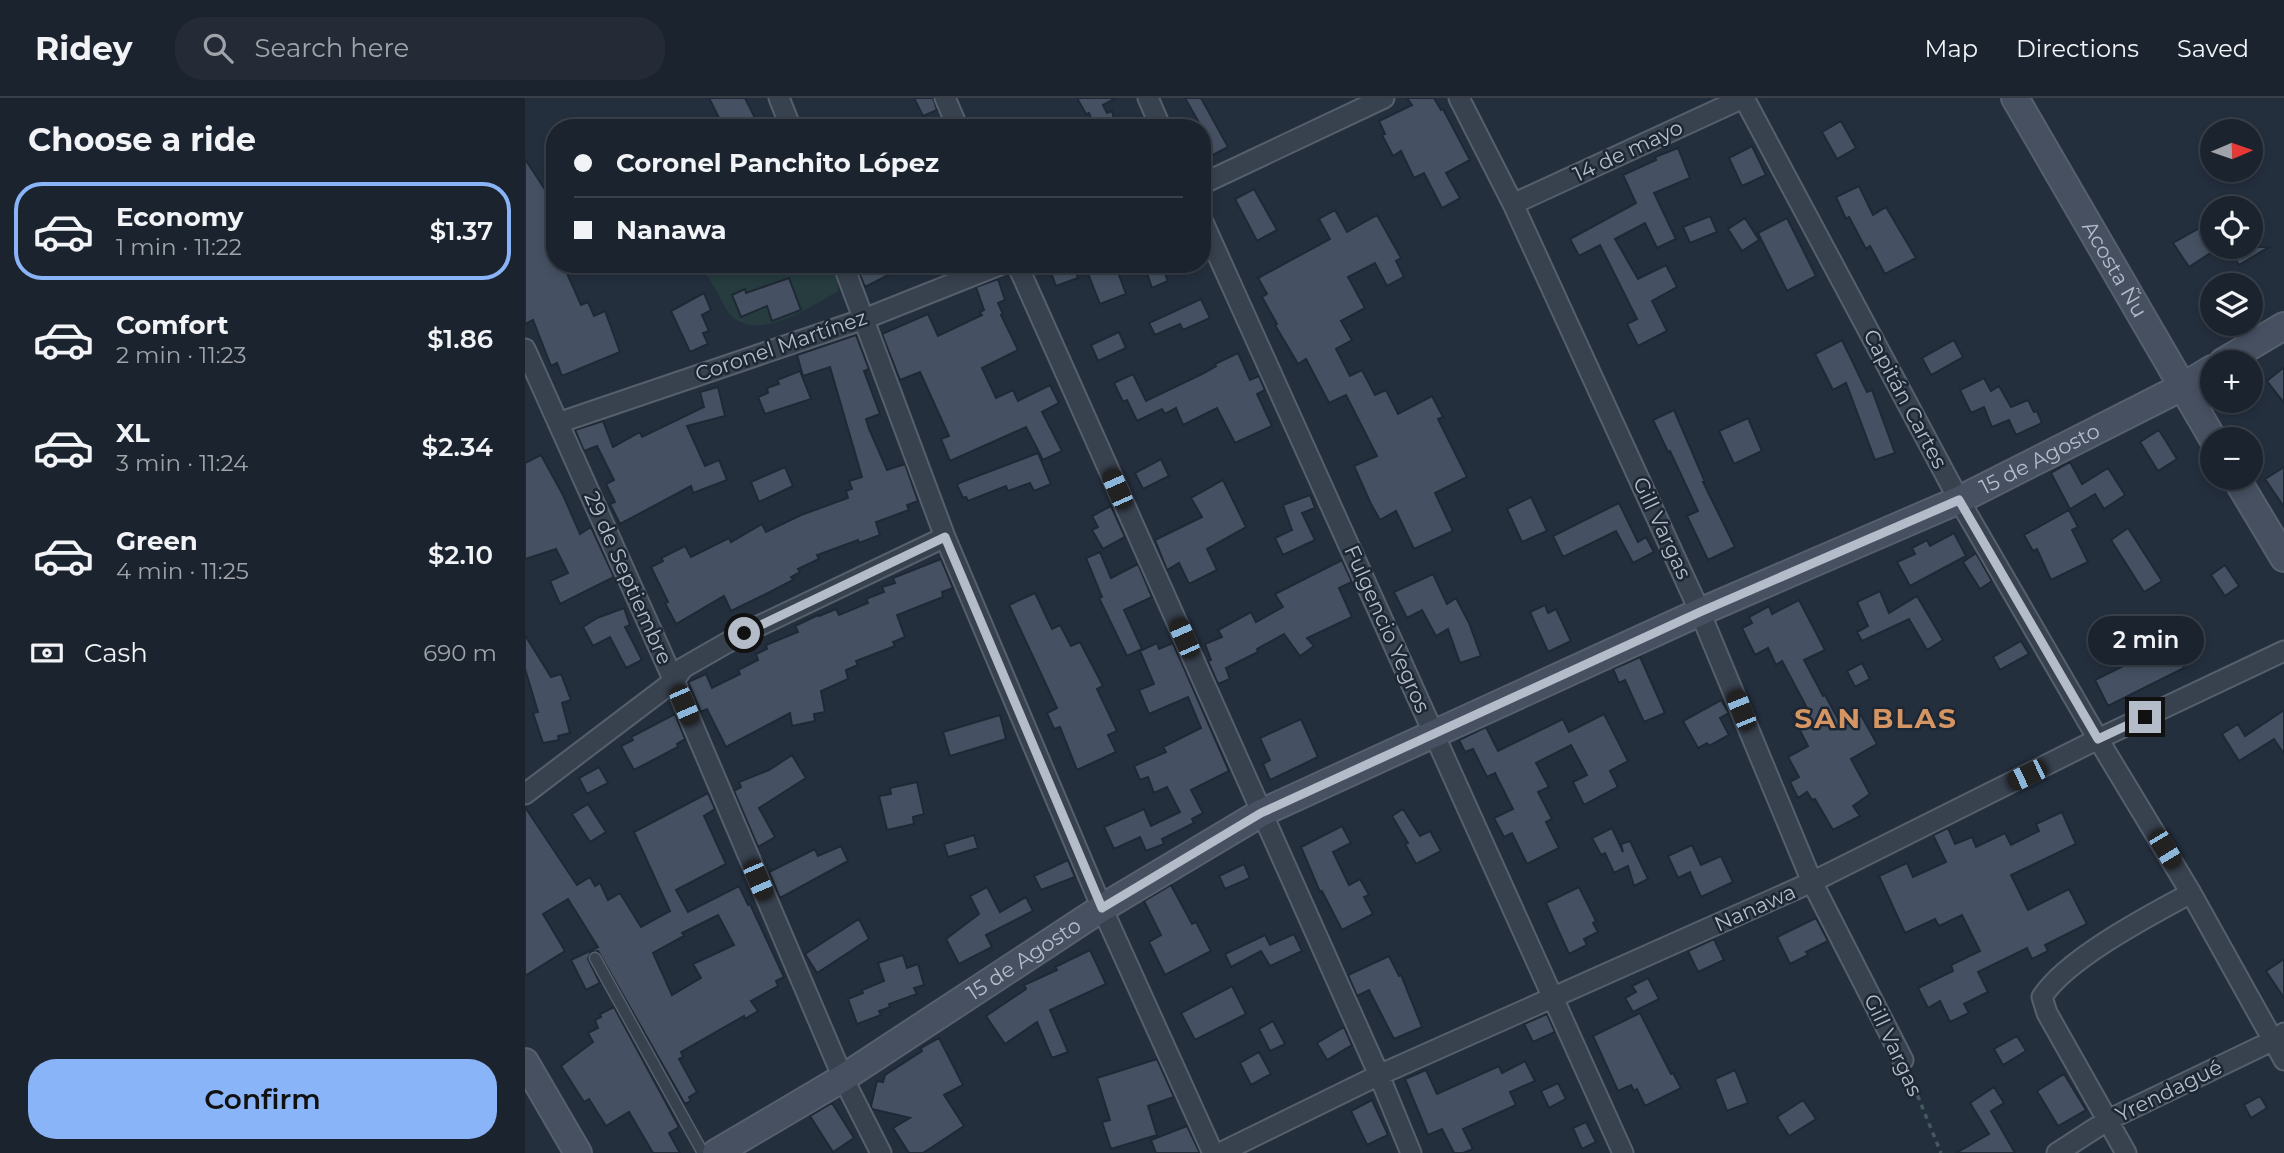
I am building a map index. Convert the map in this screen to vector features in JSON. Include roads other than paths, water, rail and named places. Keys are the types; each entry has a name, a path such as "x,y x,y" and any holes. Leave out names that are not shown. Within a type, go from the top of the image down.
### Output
{"street":[{"path":"779,98 787,119"},
{"path":"945,98 954,119"},
{"path":"1148,98 1157,119"},
{"path":"1211,180 1384,98"},
{"name":"Gill Vargas","path":"1459,98 1513,204 1700,612 1812,882 1903,1060"},
{"name":"14 de mayo","path":"1513,204 1743,98"},
{"name":"Capitán Cartes","path":"1743,98 1959,500 2098,739 2279,1037 2284,1060"},
{"name":"Acosta Ñu","path":"2015,98 2206,427"},
{"name":"Fulgencio Yegros","path":"1211,240 1623,1153"},
{"path":"846,273 945,537 1102,908 1213,1153"},
{"name":"Coronel Martínez","path":"558,423 864,319 979,273"},
{"path":"1021,273 1379,1075 1411,1153"},
{"path":"2243,350 2284,326"},
{"name":"29 de Septiembre","path":"525,349 674,681 843,1079 881,1153"},
{"name":"15 de Agosto","path":"716,1153 843,1079 1102,908 1261,813 1700,612 1959,500 2200,376"},
{"path":"2243,490 2284,558"},
{"path":"525,794 674,681 683,668 744,633 945,537"},
{"name":"Nanawa","path":"1220,1153 1379,1075 1812,882 2098,739 2284,651"},
{"path":"2126,1153 2047,1013 2042,997 2051,984 2103,944 2154,912 2191,893"},
{"name":"Yrendagué","path":"2057,1153 2108,1120 2279,1037"},
{"path":"525,1062 577,1153"}],"lane":[{"path":"595,958 703,1153"}],"district":[{"name":"SAN BLAS","path":"1876,718"}]}
